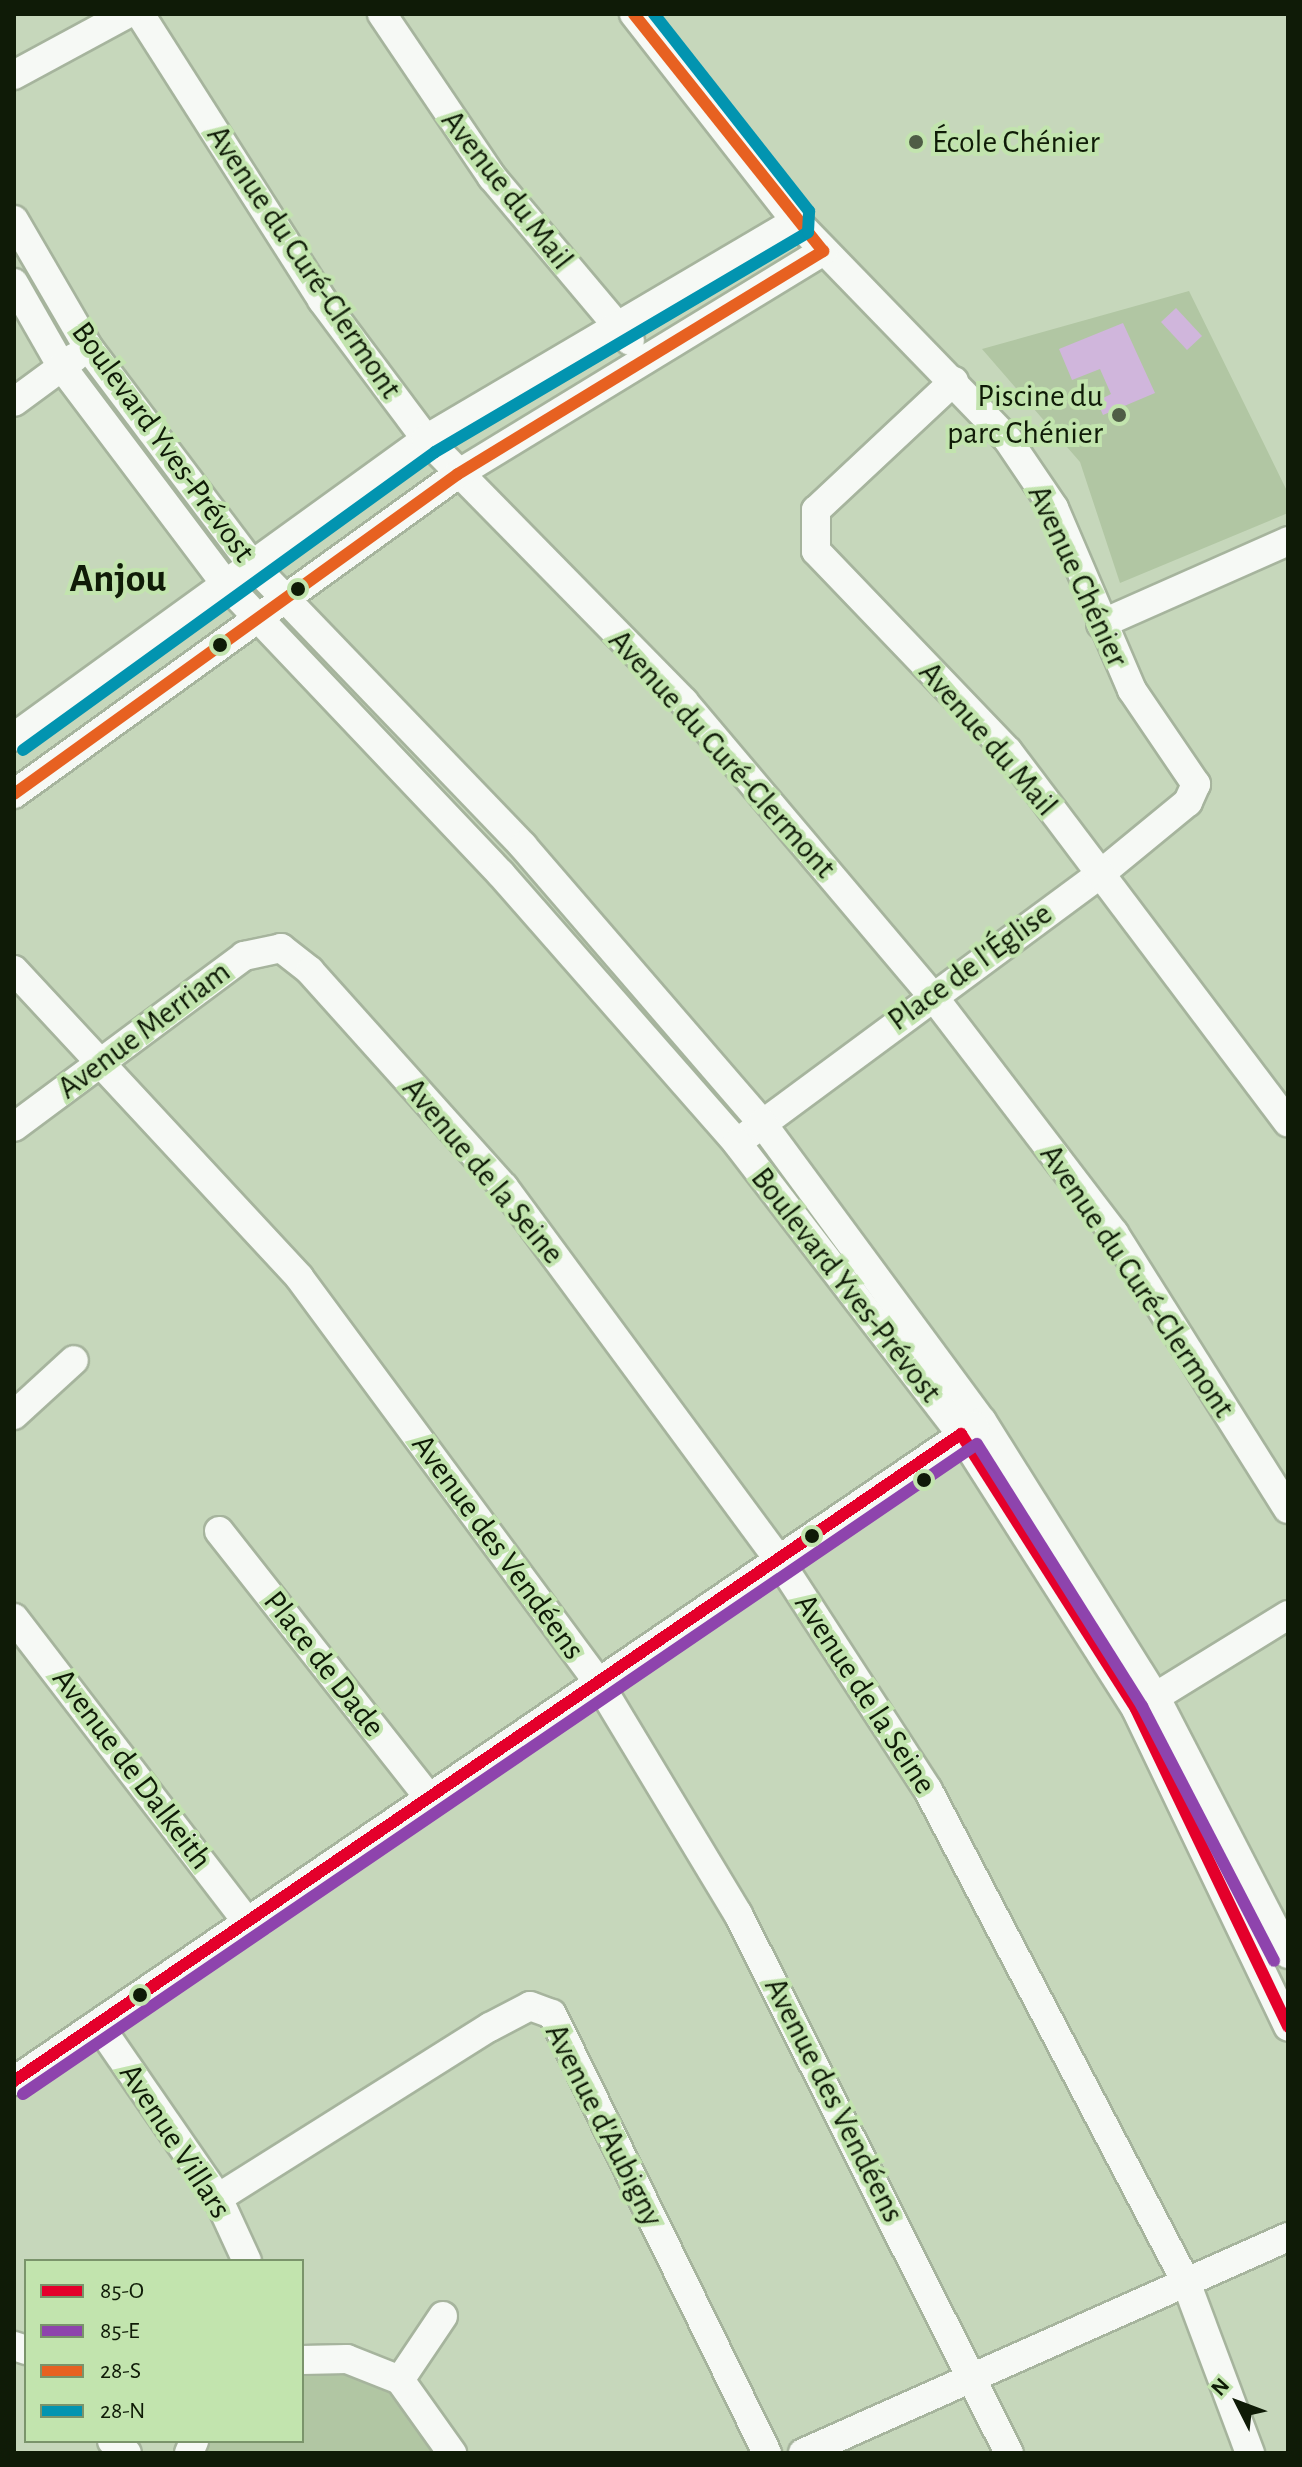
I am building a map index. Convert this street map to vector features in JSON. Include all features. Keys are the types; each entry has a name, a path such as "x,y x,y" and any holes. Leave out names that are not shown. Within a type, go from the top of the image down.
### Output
{"street":[{"path":"14,75 127,14"},
{"name":"Avenue du Curé-Clermont","path":"140,14 322,300 426,439 684,702 932,995 1114,1233 1288,1509"},
{"name":"Avenue du Mail","path":"382,14 492,177 644,357"},
{"name":"Avenue Chénier","path":"634,14 796,221 1008,440 1054,508 1101,624 1132,690 1191,767 1196,784"},
{"name":"Boulevard Yves-Prévost","path":"14,220 88,347 250,562 280,597 531,856 762,1123 972,1428 1146,1703 1288,1954"},
{"path":"14,737 223,581 426,439 619,329 796,221"},
{"path":"14,794 254,615 458,474 644,357 823,251"},
{"name":"Boulevard Yves-Prévost","path":"14,283 62,367 223,581 506,880 737,1143 972,1428"},
{"path":"14,402 88,347"},
{"name":"Avenue du Mail","path":"954,381 816,510 811,538 1008,751 1288,1122"},
{"path":"1101,624 1288,541"},
{"name":"Place de l'Église","path":"737,1143 932,995 1099,875 1188,802 1196,784"},
{"path":"506,880 531,856"},
{"name":"Avenue Merriam","path":"14,1127 244,956 281,948"},
{"name":"Avenue de la Seine","path":"281,948 310,971 504,1187 778,1559 928,1790 1186,2282 1250,2453"},
{"name":"Avenue des Vendéens","path":"14,970 105,1060 299,1277 598,1682 738,1914 976,2377 1009,2453"},
{"path":"14,1415 74,1360"},
{"path":"14,2081 972,1428"},
{"name":"Place de Dade","path":"219,1531 429,1798"},
{"path":"1146,1703 1288,1615"},
{"name":"Avenue de Dalkeith","path":"14,1618 247,1922"},
{"name":"Boulevard Yves-Prévost","path":"1146,1703 1288,2026"},
{"name":"Avenue d'Aubigny","path":"218,2198 490,2027 530,2006 552,2014 767,2453"},
{"name":"Avenue Villars","path":"98,2024 218,2198 246,2259"},
{"path":"803,2453 1288,2237"},
{"path":"400,2380 443,2316"},
{"path":"304,2360 347,2359 400,2380 452,2453"}],"green space":[{"path":"1189,291 1288,493 1288,513 1120,583 1080,462 982,349"},
{"path":"304,2360 400,2380 452,2453 189,2453 193,2443 304,2443"}],"shaded area":[{"path":"1176,308 1202,336 1187,350 1161,322"},
{"path":"1123,323 1155,393 1103,415 1097,401 1111,394 1100,369 1072,380 1059,349"}],"transit line":[{"name":"28-S","path":"14,794 458,474 823,251 634,14"},
{"name":"28-N","path":"23,750 435,452 808,232 809,211 654,14"},
{"name":"85-O","path":"14,2081 961,1434 1136,1709 1288,2026"},
{"name":"85-E","path":"23,2094 977,1444 1142,1706 1274,1961"}],"place":[{"name":"École Chénier","path":"916,142"},
{"name":"Piscine du parc Chénier","path":"1119,415"}],"district":[{"name":"Anjou","path":"118,579"}]}
